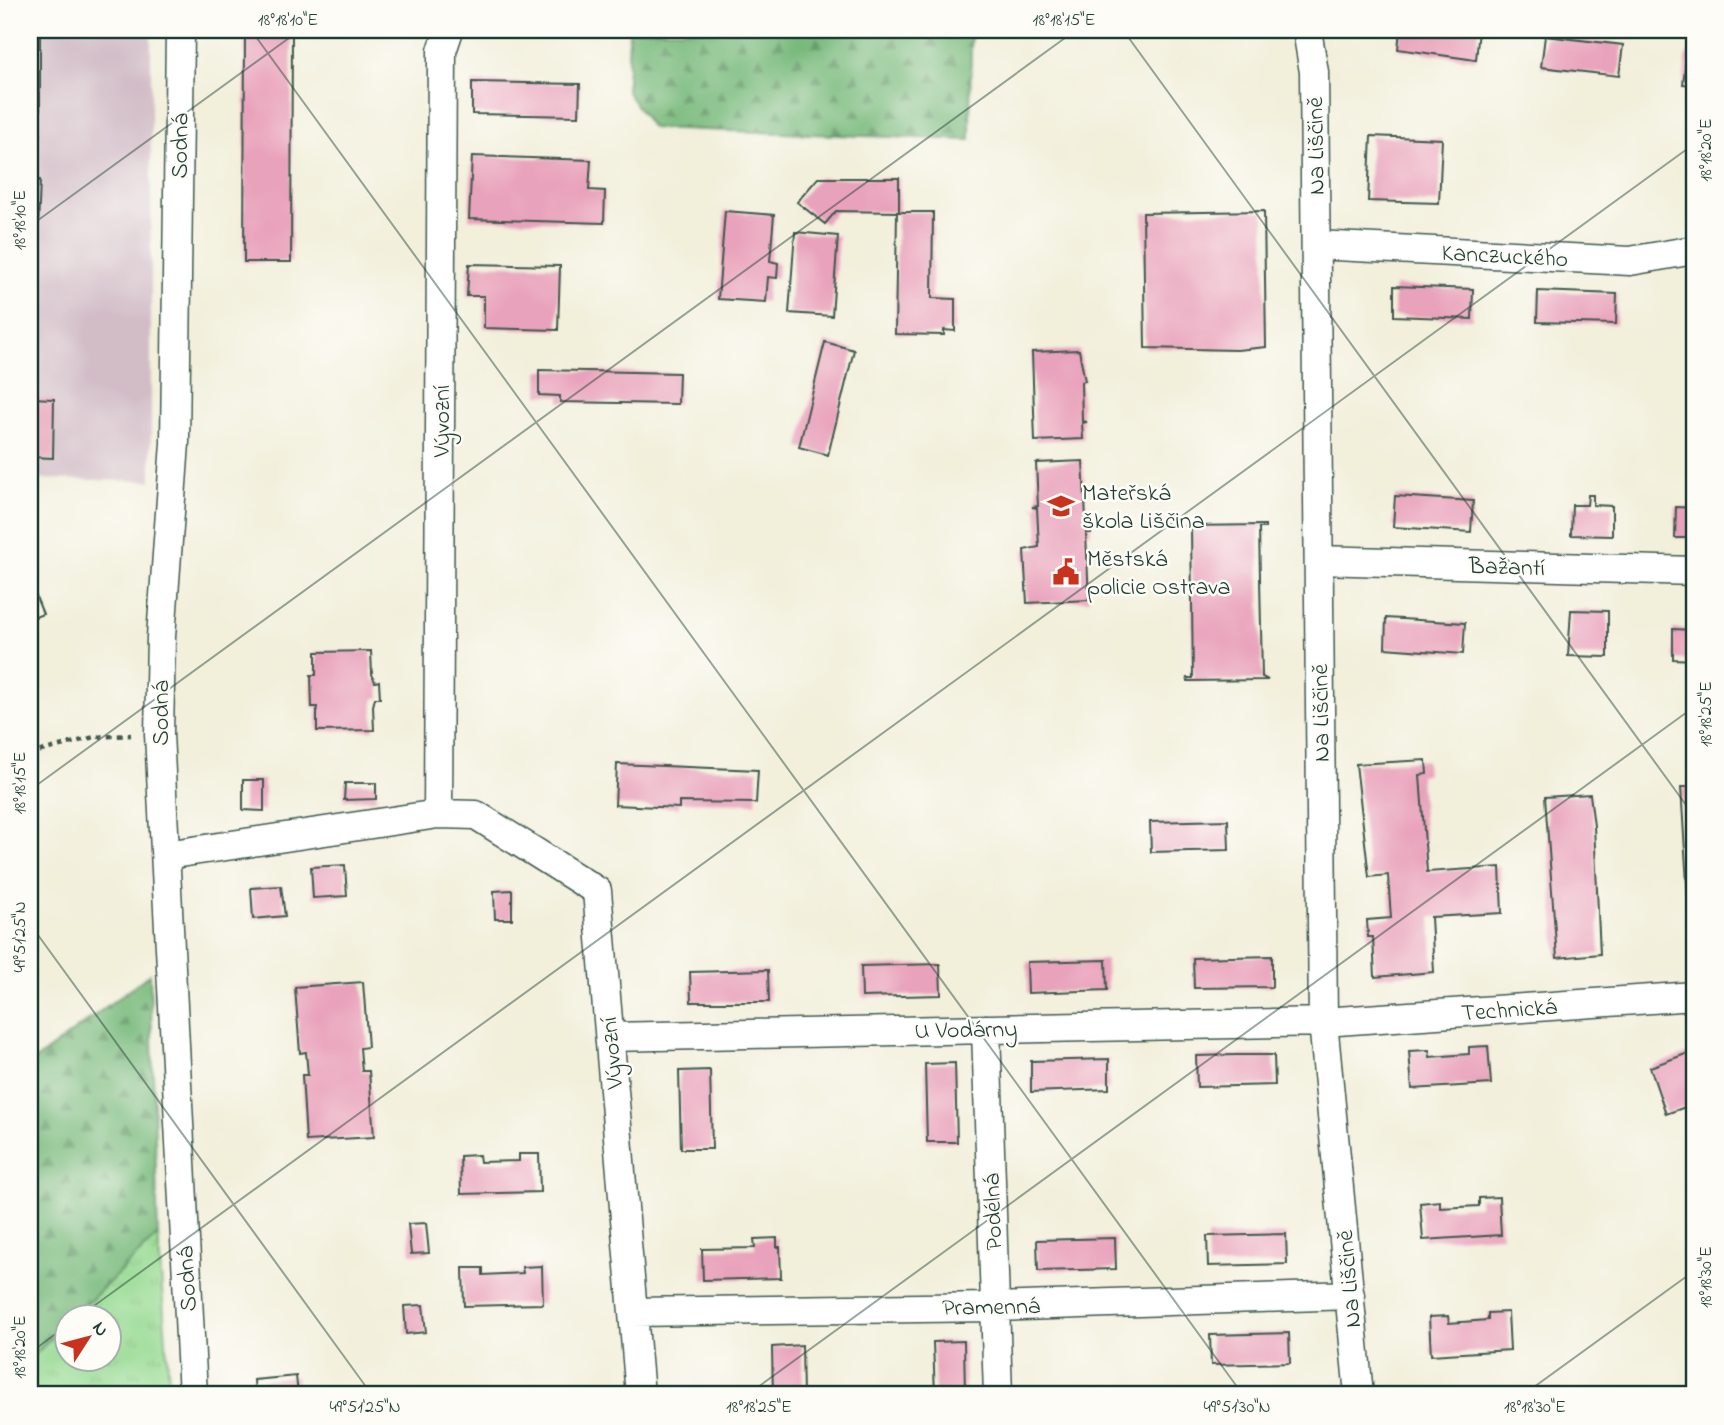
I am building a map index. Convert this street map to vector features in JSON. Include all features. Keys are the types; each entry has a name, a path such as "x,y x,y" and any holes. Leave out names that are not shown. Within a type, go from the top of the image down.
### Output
{"street":[{"name":"Sodná","path":"180,30 175,443 160,637 159,734 192,1395"},
{"name":"Vývozní","path":"439,814 442,51 449,30"},
{"name":"Na Liščině","path":"1307,30 1314,72 1323,1022 1359,1395"},
{"name":"Kanczuckého","path":"1316,245 1630,261 1694,250"},
{"name":"Bažantí","path":"1319,560 1694,571"},
{"name":"Vývozní","path":"166,855 439,814 476,816 597,891 640,1395"},
{"name":"Technická","path":"1323,1022 1694,996"},
{"name":"U Vodárny","path":"610,1037 1323,1022"},
{"name":"Podélná","path":"986,1029 998,1395"},
{"name":"Pramenná","path":"633,1312 995,1307 1350,1296"}],"path":[{"path":"30,754 94,737 159,734"}],"shaded area":[{"path":"30,30 151,30 151,481 30,479"}],"green space":[{"path":"629,30 971,30 970,140 652,128 627,92"},
{"path":"150,974 158,1235 89,1302 52,1302 52,1338 30,1359 30,1064"},
{"path":"158,1235 170,1395 30,1395 30,1359 52,1338 52,1372 122,1372 122,1302 89,1302"}],"building":[{"path":"30,30 40,30 40,137 30,137"},
{"path":"245,30 292,30 291,262 244,262"},
{"path":"1400,30 1479,30 1476,60 1398,49"},
{"path":"1545,36 1623,45 1619,76 1541,67"},
{"path":"1687,53 1694,54 1694,85 1683,84"},
{"path":"472,82 580,84 579,116 472,114"},
{"path":"1371,136 1442,139 1439,203 1368,201"},
{"path":"472,156 591,160 589,190 605,191 604,223 469,219"},
{"path":"818,178 899,178 899,212 836,211 825,224 797,202"},
{"path":"30,180 40,180 37,252 30,252"},
{"path":"725,211 774,215 770,261 778,263 777,278 768,277 766,302 718,299"},
{"path":"1264,211 1266,347 1237,350 1145,348 1143,213"},
{"path":"897,212 933,212 932,298 955,299 955,331 944,330 944,335 895,334"},
{"path":"795,232 838,236 832,316 789,313"},
{"path":"469,264 560,266 558,330 484,328 484,296 467,296"},
{"path":"1394,286 1473,289 1472,319 1394,316"},
{"path":"1538,291 1617,294 1616,324 1537,322"},
{"path":"825,342 854,350 828,455 799,447"},
{"path":"1079,350 1085,381 1081,382 1082,421 1087,422 1082,423 1083,439 1035,441 1032,352"},
{"path":"539,370 679,373 678,404 560,402 560,396 539,395"},
{"path":"30,398 54,399 53,458 30,457"},
{"path":"1083,461 1086,519 1090,519 1091,533 1086,533 1089,600 1027,603 1024,550 1039,547 1037,508 1032,507 1038,506 1036,463"},
{"path":"1588,495 1593,495 1593,505 1612,506 1612,536 1571,535 1572,505 1587,505"},
{"path":"1395,496 1473,501 1471,532 1393,527"},
{"path":"1676,507 1694,508 1694,538 1675,538"},
{"path":"1265,525 1265,528 1259,528 1262,677 1268,680 1188,681 1187,678 1193,678 1191,528 1185,526"},
{"path":"30,582 43,614 30,619"},
{"path":"1571,610 1608,611 1608,657 1568,656"},
{"path":"1386,618 1465,623 1463,654 1385,648"},
{"path":"1673,629 1694,630 1694,660 1673,659"},
{"path":"371,651 372,674 375,682 379,681 380,698 375,698 373,706 374,730 317,731 317,707 312,707 311,675 316,675 316,652"},
{"path":"1426,760 1427,774 1420,775 1427,872 1500,867 1502,913 1431,917 1434,972 1375,977 1373,937 1368,937 1367,920 1391,918 1388,875 1369,877 1356,764"},
{"path":"617,764 758,770 756,803 679,802 679,808 615,805"},
{"path":"243,780 264,780 264,811 243,810"},
{"path":"345,783 376,783 376,799 344,800"},
{"path":"1681,787 1694,787 1694,948 1691,948"},
{"path":"1590,794 1600,954 1557,958 1545,797"},
{"path":"1228,820 1229,850 1151,852 1150,822"},
{"path":"345,865 347,896 313,898 311,867"},
{"path":"281,886 285,916 253,919 251,888"},
{"path":"512,890 512,919 495,919 494,891"},
{"path":"1272,956 1272,987 1194,988 1193,958"},
{"path":"1106,960 1107,990 1028,993 1027,962"},
{"path":"940,964 941,995 862,997 861,966"},
{"path":"768,970 769,1002 691,1002 690,972"},
{"path":"363,982 368,1047 360,1048 362,1071 369,1071 374,1137 306,1141 302,1075 308,1075 306,1052 300,1053 295,987"},
{"path":"1488,1046 1491,1084 1412,1089 1409,1051 1429,1050 1430,1057 1469,1054 1469,1047"},
{"path":"1694,1051 1694,1104 1666,1114 1650,1067"},
{"path":"1274,1055 1275,1085 1197,1087 1196,1056"},
{"path":"1109,1059 1109,1089 1031,1092 1031,1061"},
{"path":"955,1063 957,1142 927,1142 925,1064"},
{"path":"710,1070 712,1149 681,1149 679,1071"},
{"path":"519,1154 539,1154 540,1192 461,1194 460,1156 479,1155 480,1162 519,1161"},
{"path":"1499,1197 1501,1235 1423,1240 1420,1203 1440,1201 1440,1208 1479,1206 1479,1198"},
{"path":"426,1223 429,1253 411,1254 408,1224"},
{"path":"1286,1234 1287,1264 1208,1266 1207,1236"},
{"path":"777,1238 781,1278 703,1280 702,1249 755,1248 754,1239"},
{"path":"1115,1238 1116,1269 1038,1271 1037,1240"},
{"path":"542,1266 543,1304 464,1306 463,1268 483,1268 483,1275 523,1273 522,1267"},
{"path":"423,1305 426,1332 406,1334 404,1306"},
{"path":"1508,1312 1510,1350 1431,1355 1429,1317 1448,1316 1449,1323 1488,1320 1488,1313"},
{"path":"1289,1333 1290,1363 1211,1365 1210,1335"},
{"path":"964,1341 965,1395 935,1395 933,1342"},
{"path":"802,1345 803,1395 773,1395 772,1347"},
{"path":"296,1376 298,1395 255,1395 254,1380"}],"place":[{"name":"Mateřská škola Liščina","path":"1061,506"},
{"name":"Městská policie Ostrava","path":"1066,572"}]}
